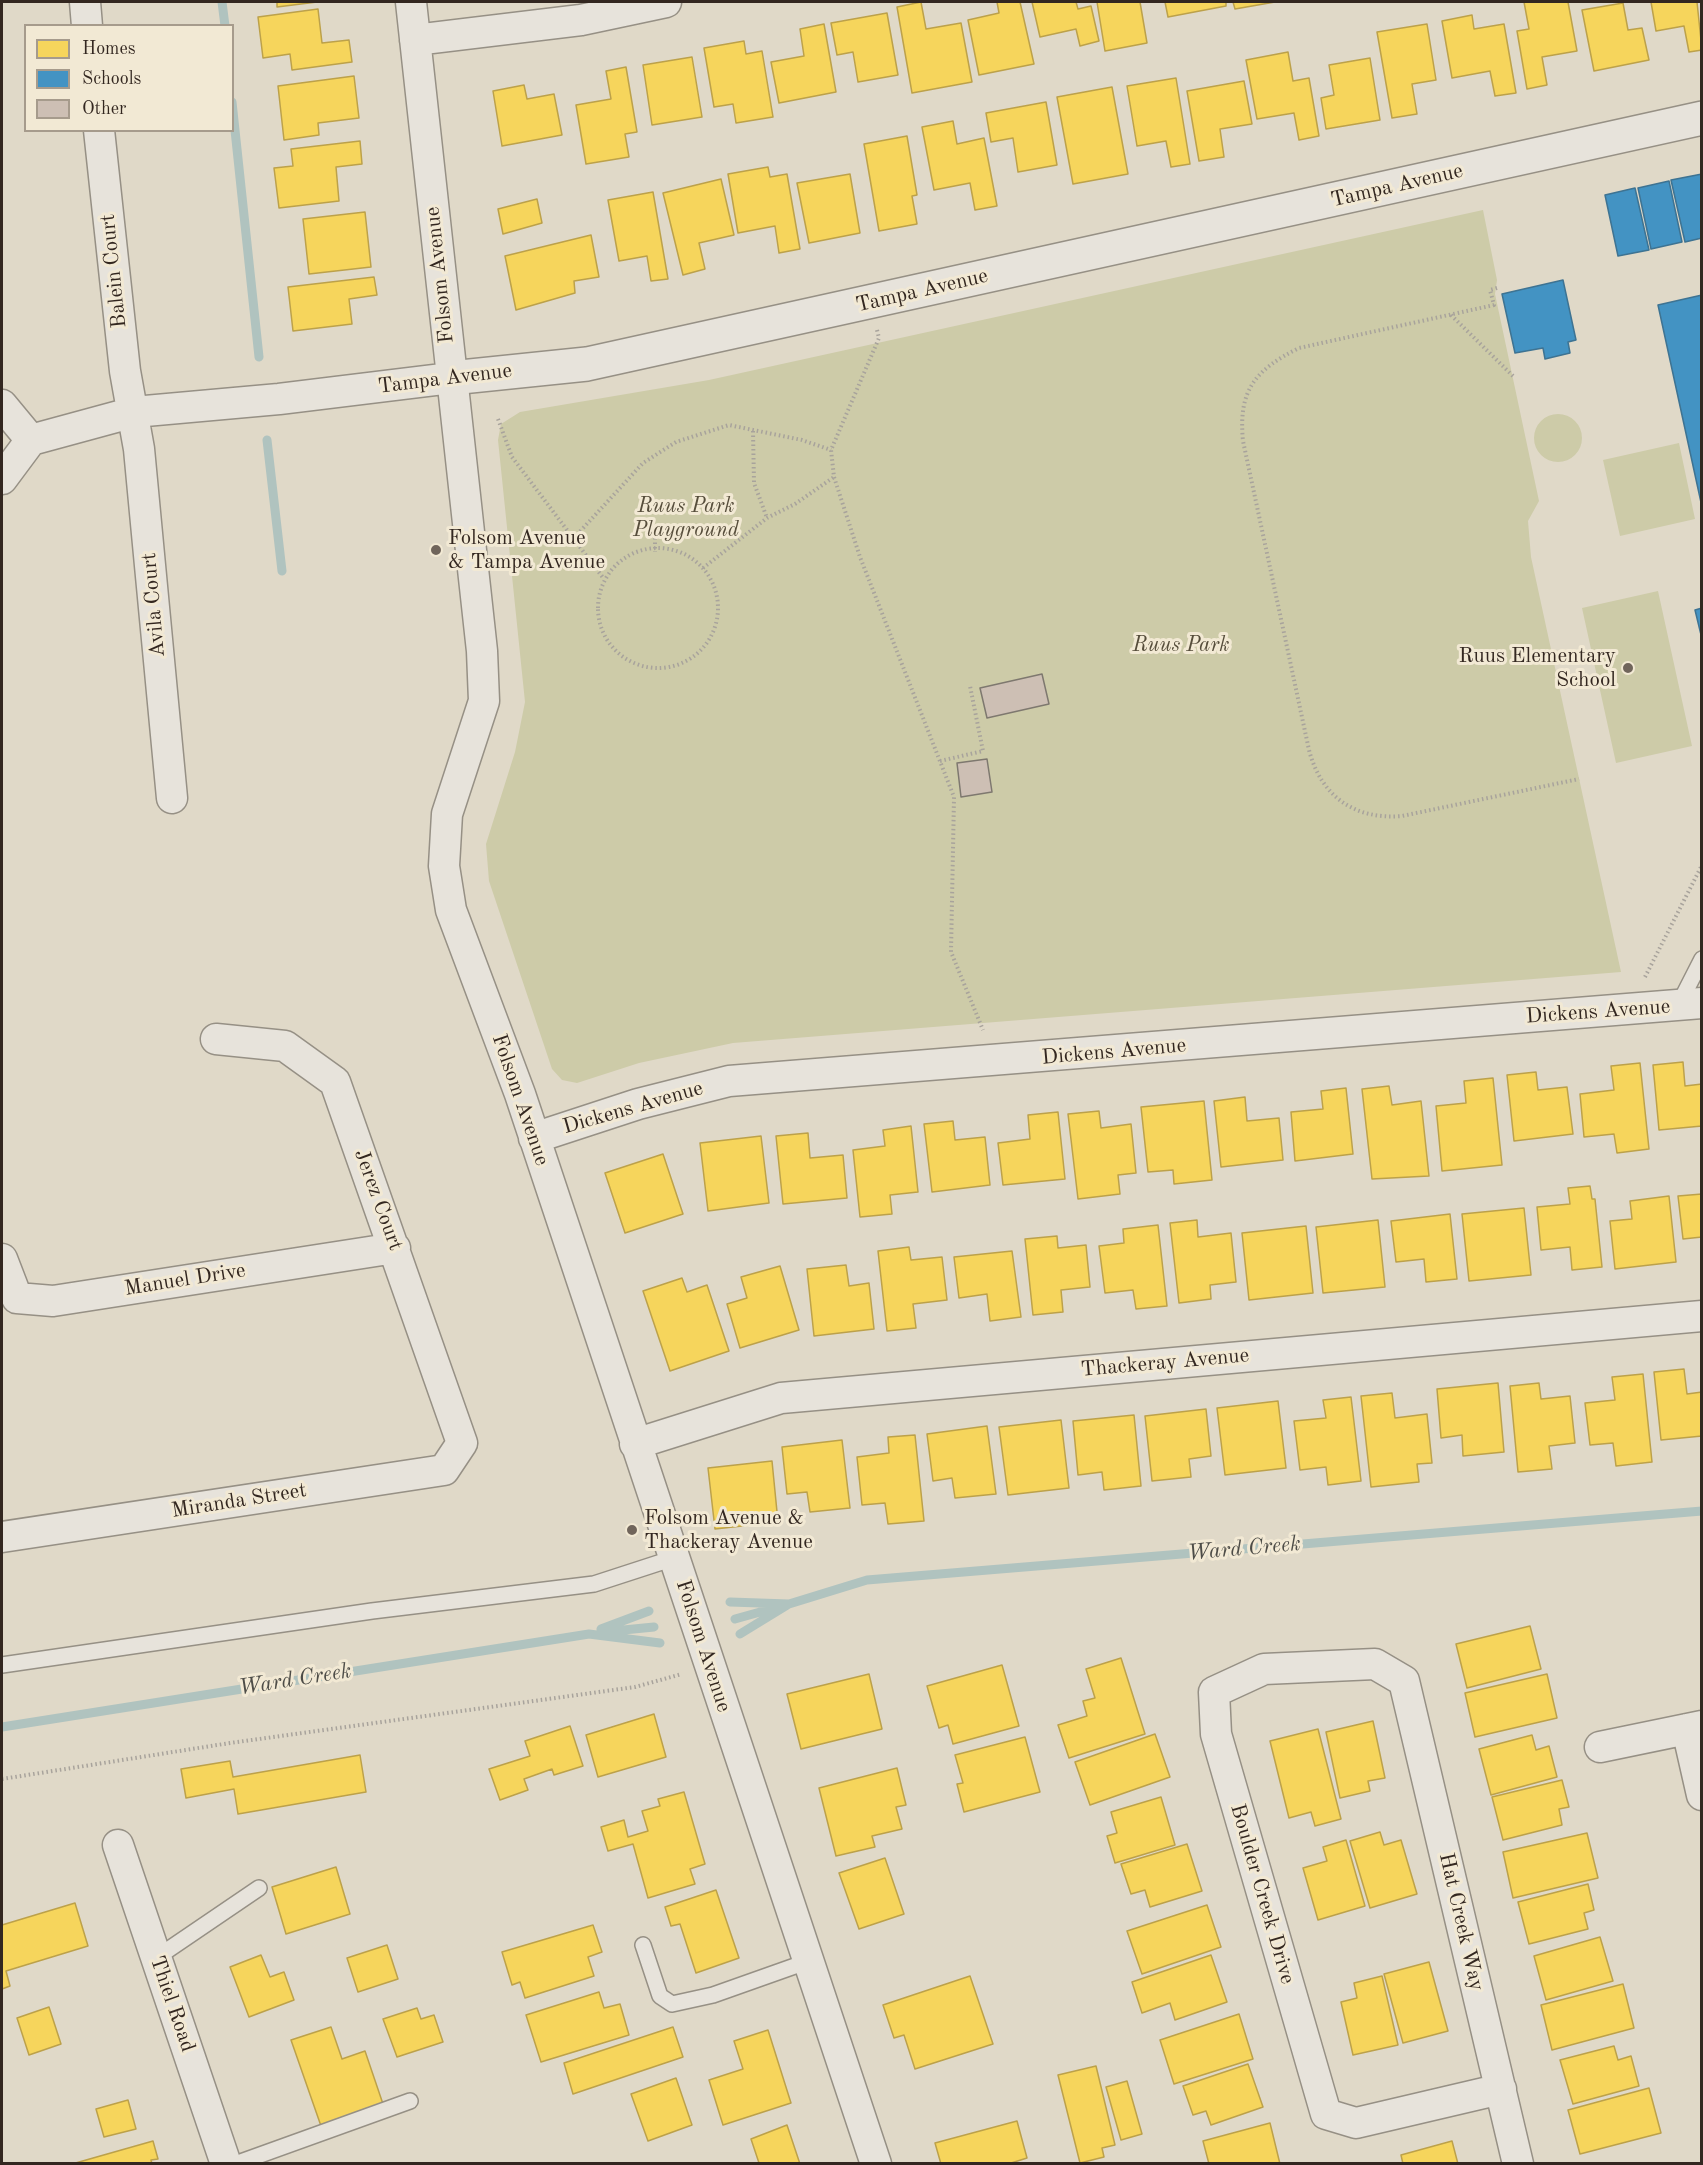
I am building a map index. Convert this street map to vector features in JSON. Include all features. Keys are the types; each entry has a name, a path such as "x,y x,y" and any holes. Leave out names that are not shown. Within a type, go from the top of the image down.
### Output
{"street":[{"path":"85,2 87,24"},
{"name":"Folsom Avenue","path":"411,2 482,651 484,701 447,814 444,866 451,910 534,1137 876,2163"},
{"path":"415,40 581,20 666,2"},
{"name":"Tampa Avenue","path":"31,440 134,412 279,399 587,364 1701,118"},
{"name":"Balein Court","path":"99,132 125,371 134,412"},
{"path":"2,405 31,440 2,479"},
{"name":"Avila Court","path":"134,412 172,798"},
{"name":"Dickens Avenue","path":"534,1137 638,1104 729,1081 1690,1005"},
{"name":"Jerez Court","path":"216,1039 285,1046 335,1082 462,1443"},
{"name":"Manuel Drive","path":"2,1259 17,1298 53,1300 395,1248"},
{"name":"Thackeray Avenue","path":"635,1444 781,1398 1701,1316"},
{"name":"Miranda Street","path":"2,1537 444,1470 462,1443"},
{"name":"Boulder Creek Drive","path":"1404,1681 1375,1664 1264,1669 1214,1692 1216,1734 1326,2114 1356,2122 1501,2089"},
{"name":"Hat Creek Way","path":"1404,1681 1518,2163"},
{"path":"1599,1747 1694,1727 1701,1795"},
{"name":"Thiel Road","path":"118,1845 226,2163"}],"lane":[{"path":"1690,1005 1701,959"},
{"path":"2,1665 372,1611 594,1584 674,1558"},
{"path":"156,1958 259,1888"},
{"path":"643,1945 660,1996 672,2004 713,1995 809,1961"},
{"path":"235,2163 410,2101"}],"path":[{"path":"1497,288 1490,290 1494,305 1299,348 1278,359 1261,372 1246,392 1241,417 1243,441 1314,768 1341,803 1380,818 1402,816 1579,779"},
{"path":"870,303 879,338 831,450 834,477 860,557 954,797 951,952 985,1033 989,1062"},
{"path":"1451,314 1513,376"},
{"path":"498,419 513,457 604,579"},
{"path":"574,538 643,463 676,442 729,425 802,440 831,450"},
{"path":"753,430 754,483 767,518"},
{"path":"703,568 767,518 795,504 834,477"},
{"path":"655,538 655,550"},
{"path":"672,549 687,555 703,568 717,594 719,610 716,627 698,654 684,663 667,668 651,668 634,664 609,643 601,628 598,612 599,595 604,579 626,556 640,550 655,550 672,549"},
{"path":"940,761 983,751 970,686"},
{"path":"1634,1009 1649,967 1701,865"},
{"path":"2,1779 230,1743 635,1687 711,1666"}],"green space":[{"name":"Ruus Park","path":"1483,210 1497,280 1495,294 1539,501 1528,521 1531,557 1621,972 733,1043 639,1063 577,1083 562,1080 552,1069 489,881 486,844 515,752 525,702 498,440 501,424 520,412 709,380"},
{"path":"1558,414 1575,421 1582,438 1575,455 1558,462 1541,455 1534,438 1541,421"},
{"path":"1679,443 1695,519 1620,536 1603,460"},
{"path":"1658,591 1692,746 1616,763 1582,608"}],"building: Homes":[{"path":"277,2 317,2 277,7"},
{"path":"921,2 926,29 961,23 972,82 912,93 897,7"},
{"path":"997,2 1020,2 1034,64 979,75 968,20 999,13"},
{"path":"1032,2 1076,2 1078,9 1091,6 1099,41 1080,46 1076,29 1040,37"},
{"path":"1097,2 1140,2 1147,43 1105,51"},
{"path":"1165,2 1226,2 1226,6 1168,17"},
{"path":"1233,2 1275,2 1235,9"},
{"path":"1524,2 1568,2 1577,51 1542,57 1547,85 1527,89 1517,31 1529,29"},
{"path":"1651,2 1697,2 1702,50 1689,52 1684,26 1656,31"},
{"path":"1623,3 1628,30 1642,28 1649,60 1594,71 1582,10"},
{"path":"318,9 322,43 349,40 352,62 292,70 290,54 263,58 258,17"},
{"path":"887,13 898,75 858,82 853,52 837,55 831,23"},
{"path":"1472,15 1474,29 1504,24 1516,93 1495,96 1490,71 1452,78 1442,21"},
{"path":"824,24 836,92 779,103 771,62 804,56 800,29"},
{"path":"1427,24 1436,80 1412,84 1417,114 1392,118 1377,32"},
{"path":"744,41 746,54 762,51 773,117 736,123 733,104 714,107 704,48"},
{"path":"1288,52 1293,81 1309,78 1319,136 1299,140 1294,113 1257,119 1246,60"},
{"path":"692,57 702,117 652,125 643,65"},
{"path":"1370,58 1380,120 1326,129 1321,98 1334,95 1329,65"},
{"path":"626,67 637,132 625,134 629,157 586,164 576,105 611,99 606,71"},
{"path":"354,76 359,118 318,123 319,135 284,140 278,86"},
{"path":"1176,78 1190,164 1171,167 1166,141 1137,146 1127,86"},
{"path":"1244,81 1252,124 1220,129 1224,157 1199,161 1187,91"},
{"path":"524,85 527,99 554,94 562,135 502,146 493,91"},
{"path":"1112,87 1128,174 1073,184 1057,97"},
{"path":"1046,102 1057,165 1018,172 1013,138 991,142 986,113"},
{"path":"953,121 957,144 984,138 997,206 975,210 970,183 934,190 922,127"},
{"path":"907,136 917,195 912,196 917,224 879,231 864,144"},
{"path":"360,141 362,164 336,167 339,201 279,208 274,168 293,166 291,149"},
{"path":"768,167 770,177 787,174 800,249 779,253 775,226 738,233 728,174"},
{"path":"850,174 860,233 809,243 797,183"},
{"path":"721,179 734,235 699,243 705,269 683,275 663,193"},
{"path":"653,192 668,279 651,281 647,256 619,261 608,200"},
{"path":"537,199 542,223 503,234 498,209"},
{"path":"365,212 371,267 309,274 303,219"},
{"path":"591,235 599,277 574,281 575,293 516,310 505,256"},
{"path":"374,277 377,295 349,299 352,324 293,331 288,287"},
{"path":"1683,1062 1685,1086 1702,1084 1702,1126 1659,1130 1653,1065"},
{"path":"1640,1063 1649,1149 1617,1153 1614,1134 1584,1137 1580,1094 1614,1090 1611,1066"},
{"path":"1536,1072 1538,1090 1567,1087 1573,1134 1514,1141 1507,1075"},
{"path":"1493,1078 1502,1165 1442,1171 1436,1106 1466,1103 1464,1081"},
{"path":"1389,1086 1392,1105 1421,1101 1429,1176 1372,1179 1362,1089"},
{"path":"1346,1088 1353,1154 1295,1161 1291,1112 1323,1109 1321,1091"},
{"path":"1245,1097 1247,1121 1279,1118 1283,1160 1221,1167 1214,1101"},
{"path":"1204,1101 1212,1180 1174,1184 1173,1170 1148,1172 1141,1107"},
{"path":"1099,1111 1101,1128 1131,1124 1136,1173 1118,1175 1120,1194 1078,1199 1068,1114"},
{"path":"1058,1112 1065,1179 1003,1185 998,1143 1030,1139 1028,1115"},
{"path":"953,1121 955,1140 985,1137 990,1185 932,1192 924,1124"},
{"path":"911,1126 918,1192 890,1195 892,1214 860,1217 853,1150 885,1146 883,1130"},
{"path":"808,1133 810,1158 843,1155 847,1198 783,1204 776,1136"},
{"path":"761,1136 769,1203 708,1211 700,1143"},
{"path":"663,1154 683,1214 625,1233 605,1173"},
{"path":"1590,1186 1592,1199 1595,1199 1602,1267 1572,1270 1570,1247 1541,1250 1537,1207 1570,1204 1568,1188"},
{"path":"1702,1194 1702,1237 1683,1239 1678,1196"},
{"path":"1669,1196 1676,1262 1615,1269 1610,1221 1632,1219 1630,1201"},
{"path":"1524,1208 1531,1275 1469,1281 1462,1214"},
{"path":"1450,1214 1457,1279 1426,1282 1424,1259 1396,1262 1391,1221"},
{"path":"1197,1220 1198,1237 1231,1233 1236,1282 1210,1285 1211,1299 1179,1303 1170,1223"},
{"path":"1378,1220 1385,1287 1323,1293 1316,1227"},
{"path":"1158,1225 1167,1306 1136,1309 1133,1290 1105,1293 1099,1246 1124,1243 1123,1229"},
{"path":"1306,1226 1313,1293 1249,1300 1242,1233"},
{"path":"1057,1236 1058,1248 1086,1245 1090,1287 1061,1290 1063,1312 1033,1315 1025,1239"},
{"path":"909,1247 911,1260 942,1257 947,1300 913,1304 916,1328 887,1331 878,1251"},
{"path":"1012,1251 1021,1317 990,1321 987,1294 959,1298 954,1257"},
{"path":"846,1265 849,1286 869,1283 874,1329 814,1336 807,1269"},
{"path":"780,1266 799,1330 740,1348 727,1304 747,1298 741,1277"},
{"path":"682,1278 687,1292 707,1285 729,1351 670,1371 643,1291"},
{"path":"1684,1369 1687,1394 1702,1392 1702,1436 1661,1440 1654,1372"},
{"path":"1643,1374 1652,1462 1616,1466 1613,1443 1590,1445 1585,1403 1615,1400 1612,1377"},
{"path":"1498,1383 1504,1452 1463,1456 1462,1435 1441,1438 1437,1389"},
{"path":"1539,1383 1541,1399 1570,1396 1575,1443 1549,1446 1552,1469 1518,1472 1510,1386"},
{"path":"1392,1393 1395,1418 1427,1414 1432,1463 1417,1464 1419,1482 1371,1487 1361,1396"},
{"path":"1351,1397 1361,1481 1328,1485 1326,1467 1300,1470 1294,1421 1326,1418 1323,1400"},
{"path":"1278,1401 1286,1468 1225,1475 1217,1408"},
{"path":"1206,1409 1211,1456 1189,1459 1191,1477 1152,1481 1145,1416"},
{"path":"1134,1415 1141,1486 1104,1490 1102,1472 1078,1475 1073,1421"},
{"path":"1061,1420 1069,1488 1008,1495 999,1427"},
{"path":"987,1426 996,1494 955,1498 952,1478 933,1481 927,1434"},
{"path":"915,1435 924,1521 888,1524 885,1503 862,1505 857,1457 889,1453 888,1437"},
{"path":"842,1440 850,1508 810,1512 807,1492 787,1494 782,1447"},
{"path":"772,1461 778,1522 715,1529 708,1468"},
{"path":"1530,1626 1541,1669 1467,1688 1456,1644"},
{"path":"1121,1658 1145,1734 1069,1758 1058,1725 1087,1716 1083,1701 1095,1698 1086,1669"},
{"path":"1002,1665 1019,1726 953,1744 948,1725 939,1728 927,1686"},
{"path":"869,1674 882,1729 801,1749 787,1694"},
{"path":"1547,1674 1557,1718 1475,1737 1465,1693"},
{"path":"654,1714 666,1757 598,1777 586,1735"},
{"path":"1373,1721 1385,1778 1368,1781 1370,1791 1340,1798 1326,1732"},
{"path":"570,1726 583,1766 554,1775 552,1769 524,1779 528,1790 500,1800 489,1769 530,1756 525,1741"},
{"path":"1318,1729 1341,1819 1315,1826 1311,1812 1289,1818 1270,1741"},
{"path":"1155,1734 1170,1777 1090,1805 1075,1762"},
{"path":"1532,1735 1536,1750 1549,1746 1557,1777 1491,1795 1479,1749"},
{"path":"1025,1737 1040,1792 964,1812 957,1784 963,1783 955,1755"},
{"path":"360,1755 366,1792 238,1814 234,1789 186,1798 181,1769 230,1761 233,1777"},
{"path":"897,1768 906,1805 896,1807 902,1829 872,1836 875,1847 836,1856 819,1788"},
{"path":"1562,1780 1569,1807 1559,1809 1562,1825 1503,1840 1492,1797"},
{"path":"684,1792 705,1864 690,1869 695,1884 648,1898 633,1844 608,1851 601,1827 624,1820 628,1837 648,1831 642,1811 660,1806 658,1799"},
{"path":"1161,1797 1175,1845 1115,1863 1107,1836 1117,1833 1111,1812"},
{"path":"1380,1832 1384,1845 1401,1840 1417,1894 1370,1908 1350,1841"},
{"path":"1587,1833 1598,1878 1513,1898 1503,1852"},
{"path":"1346,1840 1365,1906 1318,1920 1303,1868 1327,1861 1323,1847"},
{"path":"1187,1844 1202,1891 1150,1907 1145,1890 1131,1894 1121,1864"},
{"path":"885,1858 904,1914 859,1929 839,1873"},
{"path":"336,1867 350,1914 286,1934 272,1887"},
{"path":"1588,1884 1594,1910 1584,1913 1588,1929 1529,1944 1518,1902"},
{"path":"716,1890 739,1958 696,1973 680,1924 671,1926 665,1907"},
{"path":"75,1903 88,1946 6,1971 10,1986 2,1989 2,1925"},
{"path":"1207,1905 1221,1947 1142,1974 1127,1931"},
{"path":"593,1925 602,1952 588,1957 594,1976 525,1998 520,1982 512,1985 502,1952"},
{"path":"1600,1937 1613,1981 1546,2000 1534,1956"},
{"path":"387,1945 398,1979 358,1992 347,1958"},
{"path":"261,1955 270,1977 284,1972 294,2000 249,2017 230,1967"},
{"path":"1211,1955 1227,2002 1175,2020 1170,2003 1142,2013 1132,1982"},
{"path":"1429,1962 1448,2031 1403,2043 1384,1974"},
{"path":"970,1976 993,2044 915,2069 904,2035 894,2038 883,2005"},
{"path":"1382,1976 1398,2045 1353,2055 1341,2002 1357,1998 1354,1983"},
{"path":"1623,1984 1634,2028 1552,2050 1541,2005"},
{"path":"599,1992 604,2008 620,2004 629,2035 541,2062 526,2015"},
{"path":"49,2007 61,2044 29,2055 17,2018"},
{"path":"417,2008 421,2019 434,2015 443,2042 397,2057 383,2019"},
{"path":"1239,2014 1253,2059 1174,2084 1160,2040"},
{"path":"331,2027 342,2059 365,2051 383,2104 321,2126 291,2040"},
{"path":"673,2027 683,2057 573,2094 564,2063"},
{"path":"768,2030 791,2103 723,2125 709,2080 743,2069 734,2041"},
{"path":"1614,2046 1618,2060 1631,2056 1639,2086 1573,2104 1560,2060"},
{"path":"1248,2064 1263,2107 1211,2125 1206,2111 1193,2115 1183,2086"},
{"path":"1096,2066 1115,2145 1102,2148 1104,2157 1080,2163 1058,2075"},
{"path":"676,2078 692,2125 648,2141 631,2094"},
{"path":"1127,2081 1142,2134 1121,2140 1106,2087"},
{"path":"1649,2088 1661,2133 1580,2154 1568,2110"},
{"path":"128,2100 136,2129 104,2137 96,2109"},
{"path":"1017,2121 1027,2158 1008,2164 941,2164 935,2143"},
{"path":"1270,2123 1280,2164 1209,2164 1203,2141"},
{"path":"787,2125 800,2164 757,2164 759,2163 751,2139"},
{"path":"153,2141 158,2159 151,2160 152,2164 72,2164"},
{"path":"1452,2141 1458,2164 1403,2164 1401,2155"}],"building: Schools":[{"path":"1702,174 1702,238 1685,242 1671,180"},
{"path":"1669,181 1682,242 1651,249 1638,188"},
{"path":"1635,188 1649,250 1618,256 1605,195"},
{"path":"1563,280 1576,340 1568,342 1570,353 1545,359 1543,348 1515,353 1502,294"},
{"path":"1702,295 1702,507 1658,305"},
{"path":"1702,608 1702,639 1695,610"}],"building: Other":[{"path":"1042,674 1049,704 987,718 980,688"},
{"path":"987,759 992,792 961,797 957,763"}],"waterway":[{"path":"222,2 225,24"},
{"path":"234,121 259,357"},
{"path":"267,440 282,571"},
{"name":"Ward Creek","path":"740,1634 789,1604 867,1580 1702,1511"},
{"name":"Ward Creek","path":"730,1602 789,1604"},
{"name":"Ward Creek","path":"735,1619 778,1607"},
{"name":"Ward Creek","path":"601,1629 649,1611"},
{"name":"Ward Creek","path":"603,1632 654,1627"},
{"name":"Ward Creek","path":"2,1727 589,1634 660,1643"}],"place":[{"name":"Folsom Avenue & Tampa Avenue","path":"436,550"},
{"name":"Ruus Elementary School","path":"1628,668"},
{"name":"Folsom Avenue & Thackeray Avenue","path":"632,1530"}],"park label":[{"name":"Ruus Park Playground","path":"686,518"}]}
